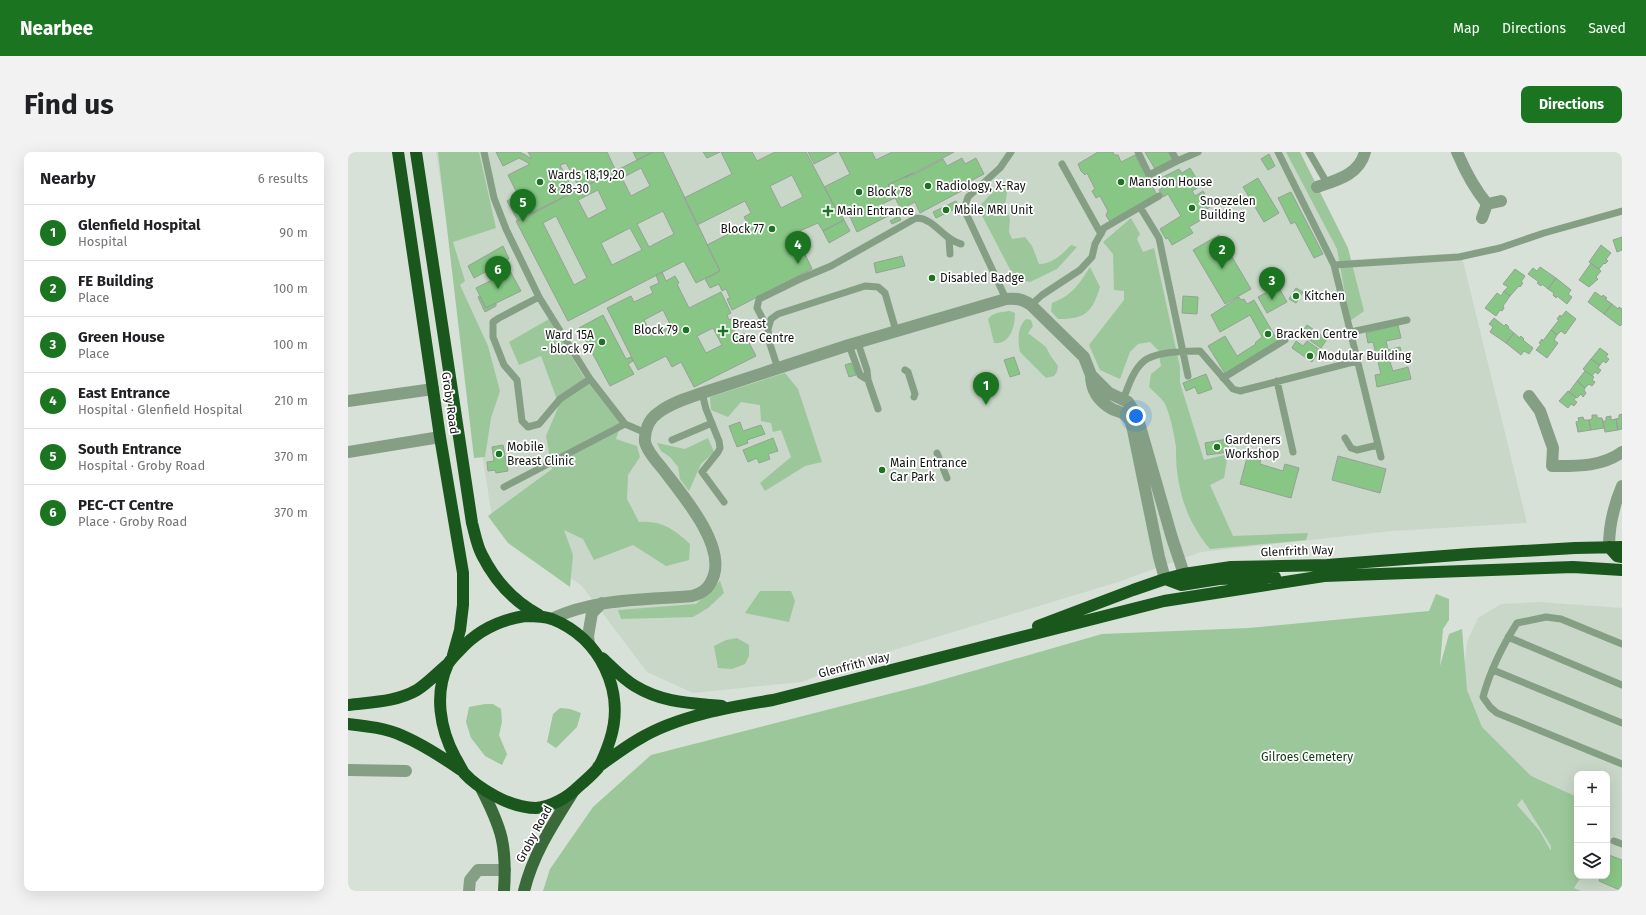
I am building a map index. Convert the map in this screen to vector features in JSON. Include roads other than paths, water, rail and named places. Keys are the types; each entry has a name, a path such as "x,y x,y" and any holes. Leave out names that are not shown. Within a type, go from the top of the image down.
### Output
{"highway":[{"name":"Groby Road","path":"398,152 440,437 464,578 460,630 442,685 440,704 442,721 452,750 464,772"},
{"name":"Groby Road","path":"416,152 472,523 482,555 499,583 523,607 569,627 580,634 598,654"},
{"path":"1609,547 1616,556 1622,558"},
{"name":"Glenfrith Way","path":"986,646 1164,579 1182,579 1231,567 1327,565 1470,554 1622,547"},
{"path":"1608,568 1622,558"},
{"name":"Glenfrith Way","path":"598,767 644,736 679,721 729,707 773,700 1164,601 1324,576 1574,567 1622,570"},
{"path":"1164,601 1176,592 1182,579 1324,576"},
{"path":"348,704 389,701 418,689 450,661 468,641 495,623 525,616 547,618"},
{"path":"348,724 371,727 402,736 433,750 464,772 481,788 502,800 518,806 536,808 555,802 573,792 598,767 608,746 614,728 615,705 612,686 598,654"},
{"name":"Glenfrith Way","path":"598,654 634,685 661,698 670,701 729,707"}],"main road":[{"name":"Groby Road","path":"481,788 502,836 505,852 504,891"},
{"name":"Groby Road","path":"524,891 529,872 540,847 573,792"}],"street":[{"path":"1322,185 1341,179 1351,173 1359,166 1365,152"},
{"path":"1457,152 1462,165 1477,191 1487,204"},
{"path":"1487,204 1501,201"},
{"path":"1482,218 1487,204"},
{"path":"547,618 578,608 602,603 702,594 711,584 715,570 714,554 707,534 699,518 653,457 645,444 646,433 650,420 664,409 702,393 854,344 1006,299 1016,298 1031,305 1084,357 1091,375 1091,386 1098,397 1112,408 1122,412 1129,419 1164,579"},
{"path":"1091,375 1109,393 1128,402 1137,416 1172,538 1182,579"},
{"path":"348,401 433,389"},
{"path":"1528,396 1540,411 1553,448 1552,466 1586,466 1617,456 1622,452"},
{"path":"348,452 440,437"},
{"path":"1609,547 1609,534 1616,499 1622,486"},
{"path":"589,644 588,636 592,613 602,603"},
{"path":"348,770 406,771"},
{"name":"Groby Road","path":"469,891 470,880 478,870 505,870"}],"lane":[{"path":"484,152 494,198 506,229 539,298 590,379 626,424 646,433"},
{"path":"1006,299 964,208 968,197 1000,168 1011,152"},
{"path":"1138,152 1149,175 1198,152"},
{"path":"1172,152 1177,161"},
{"path":"1278,152 1334,265 1381,457"},
{"path":"1309,152 1322,185"},
{"path":"1062,164 1101,234"},
{"path":"1031,305 1042,295 1080,270 1092,257 1095,244 1104,228 1159,196"},
{"path":"1140,207 1159,238 1188,376"},
{"path":"1334,265 1459,258 1500,248 1544,233 1622,211"},
{"path":"768,329 757,308 759,299 831,266 916,218 922,218 932,224 949,239 961,244"},
{"path":"949,239 950,254"},
{"path":"778,369 769,342 768,329 771,319 778,314 865,286 878,287 885,293 896,331"},
{"path":"539,298 493,322 494,337 504,365 517,380 522,421 528,427 539,424 560,399 590,379"},
{"path":"1350,332 1407,320"},
{"path":"1223,378 1285,340"},
{"path":"854,344 860,375 868,380 878,409"},
{"path":"1123,400 1135,373 1144,361 1153,356 1183,351 1200,351 1233,389 1240,391 1357,361"},
{"path":"905,370 908,372 915,394 914,397"},
{"path":"1277,381 1293,452"},
{"path":"702,393 706,409 719,440 720,448 702,472 724,502"},
{"path":"672,440 712,423"},
{"path":"504,487 626,424"},
{"path":"1345,438 1351,448 1357,450 1378,445"},
{"path":"937,452 947,478"},
{"path":"1622,644 1561,619 1546,617 1516,624 1508,637 1493,670 1483,697 1494,710 1622,764"},
{"path":"1508,637 1622,684"},
{"path":"1493,670 1622,723"},
{"path":"1614,840 1622,844"}],"place":[{"name":"Wards 18,19,20 & 28-30","path":"540,182"},
{"name":"Mansion House","path":"1121,182"},
{"name":"Radiology, X-Ray","path":"928,186"},
{"name":"Block 78","path":"859,192"},
{"name":"Snoezelen Building","path":"1192,208"},
{"name":"Mbile MRI Unit","path":"946,210"},
{"name":"Main Entrance","path":"828,211"},
{"name":"South Entrance","path":"523,222"},
{"name":"Block 77","path":"772,229"},
{"name":"East Entrance","path":"798,264"},
{"name":"FE Building","path":"1222,269"},
{"name":"Disabled Badge","path":"932,278"},
{"name":"PEC-CT Centre","path":"498,289"},
{"name":"Kitchen","path":"1296,296"},
{"name":"Green House","path":"1272,300"},
{"name":"Block 79","path":"686,330"},
{"name":"Breast Care Centre","path":"723,331"},
{"name":"Bracken Centre","path":"1268,334"},
{"name":"Ward 15A - block 97","path":"602,342"},
{"name":"Modular Building","path":"1310,356"},
{"name":"Glenfield Hospital","path":"986,405"},
{"name":"Gardeners Workshop","path":"1217,447"},
{"name":"Mobile Breast Clinic","path":"499,454"},
{"name":"Main Entrance Car Park","path":"882,470"}],"park label":[{"name":"Gilroes Cemetery","path":"1307,757"}]}
